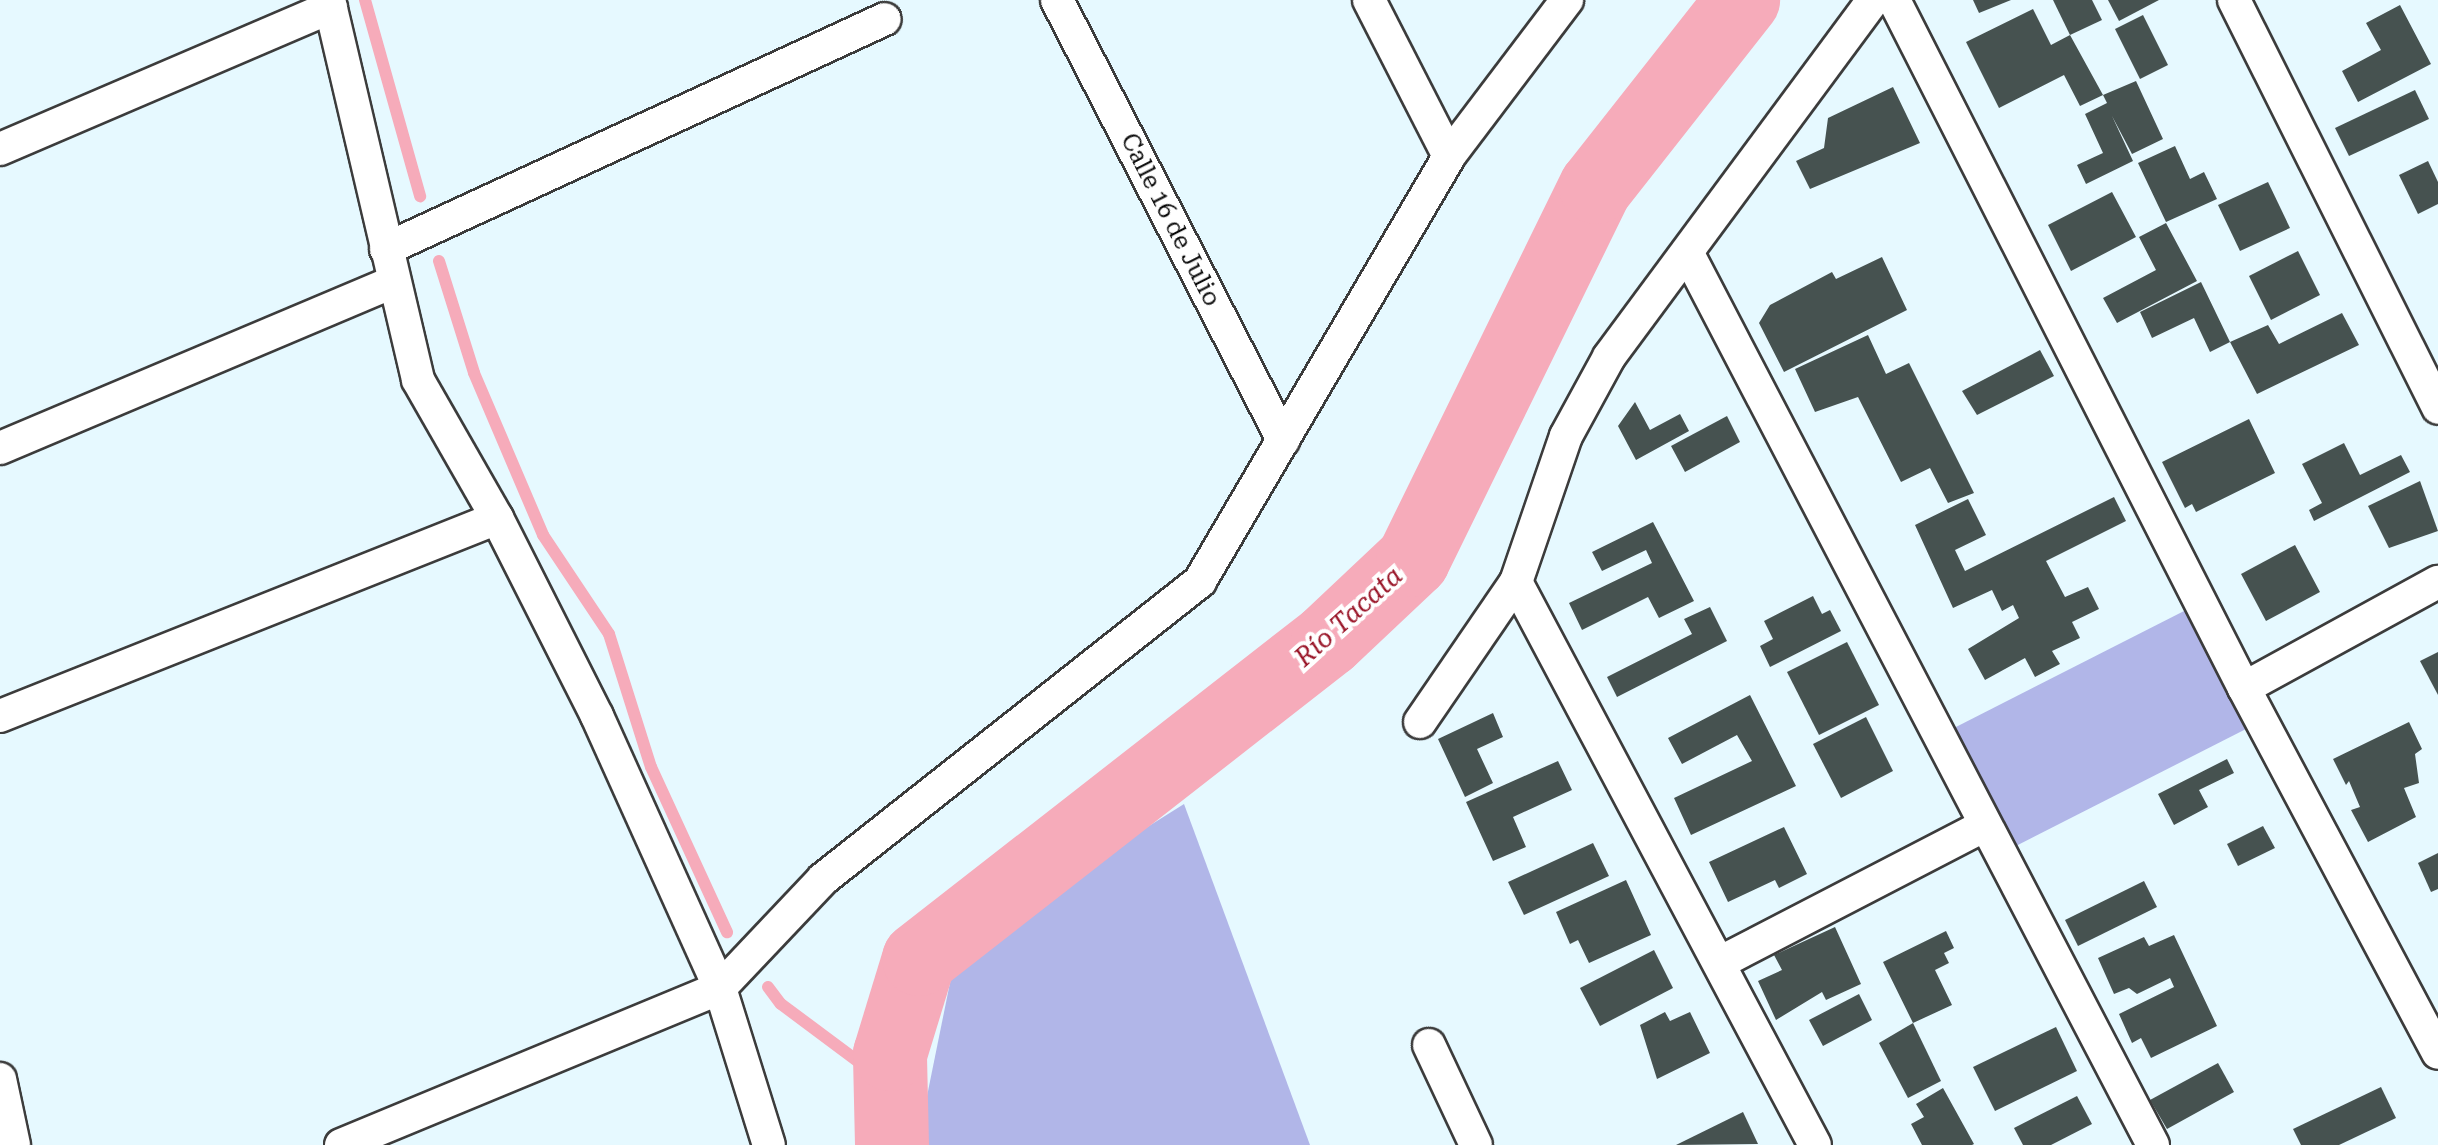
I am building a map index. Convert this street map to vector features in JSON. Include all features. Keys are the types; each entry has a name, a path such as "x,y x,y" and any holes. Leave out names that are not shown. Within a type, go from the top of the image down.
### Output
{"street":[{"name":"Calle 16 de Julio","path":"1057,0 1283,440"},
{"path":"1369,0 1449,156"},
{"path":"341,1145 720,988 823,879 1200,581 1449,156 1567,0"},
{"path":"1420,722 1516,582 1566,436 1609,357 1873,0"},
{"path":"1894,0 2244,688 2438,1053"},
{"path":"2234,0 2438,408"},
{"path":"0,149 330,4 418,380 497,518 597,716 720,988 769,1145"},
{"path":"386,249 885,19"},
{"path":"1688,254 1982,827 2153,1145"},
{"path":"0,448 393,282"},
{"path":"0,716 497,518"},
{"path":"1516,582 1723,961 1815,1145"},
{"path":"2244,688 2438,582"},
{"path":"1723,961 1982,827"},
{"path":"1429,1045 1476,1145"},
{"path":"0,1079 14,1145"}],"shaded area":[{"path":"2186,610 2246,729 2012,848 1952,729"},
{"path":"1184,804 1310,1145 923,1145 925,1106 953,968 1009,914"}],"building":[{"path":"1973,0 2011,0 1979,13"},
{"path":"2053,0 2092,0 2102,20 2070,35"},
{"path":"2108,0 2159,0 2119,21"},
{"path":"2400,5 2431,64 2358,102 2342,71 2381,50 2366,23"},
{"path":"2033,9 2051,45 2070,35 2103,95 2080,106 2064,75 1999,108 1966,42"},
{"path":"2143,15 2168,65 2140,79 2115,29"},
{"path":"2136,81 2163,139 2132,154 2112,116 2133,161 2086,184 2077,165 2103,153 2085,114 2107,103 2103,95"},
{"path":"1893,87 1920,143 1810,189 1796,161 1824,148 1828,118"},
{"path":"2415,90 2429,119 2349,156 2335,128"},
{"path":"2175,146 2190,179 2204,172 2217,199 2166,222 2138,163"},
{"path":"2428,161 2438,182 2438,204 2418,214 2399,175"},
{"path":"2268,182 2290,228 2240,251 2218,205"},
{"path":"2112,192 2136,237 2071,271 2048,225"},
{"path":"2166,223 2197,281 2117,323 2103,298 2156,270 2139,237"},
{"path":"2298,251 2320,295 2271,320 2249,276"},
{"path":"1882,257 1907,310 1784,372 1759,323 1770,305 1832,272 1836,279"},
{"path":"2201,282 2230,342 2210,352 2194,318 2152,338 2140,312"},
{"path":"2342,313 2359,345 2257,394 2230,342 2268,325 2279,344"},
{"path":"1868,335 1886,374 1909,363 1974,493 1948,503 1930,468 1901,482 1858,397 1815,412 1795,369"},
{"path":"2040,350 2054,376 1977,415 1962,391"},
{"path":"1635,402 1650,430 1680,414 1689,431 1636,460 1618,426"},
{"path":"1727,416 1740,442 1685,472 1671,446"},
{"path":"2249,419 2275,473 2196,512 2192,504 2185,508 2162,462"},
{"path":"2344,443 2360,475 2401,455 2410,472 2314,521 2309,510 2322,503 2302,464"},
{"path":"2420,481 2438,531 2389,548 2368,506"},
{"path":"2114,497 2126,521 2046,561 2065,597 2088,587 2099,609 2072,622 2080,638 2052,651 2060,664 2035,677 2025,658 1985,680 1968,649 2019,618 2013,605 2002,611 1992,590 1953,608 1915,525 1968,499 1986,535 1955,550 1965,571"},
{"path":"1653,522 1694,601 1659,618 1648,597 1582,630 1569,603 1652,563 1646,550 1602,571 1592,552"},
{"path":"2295,545 2320,592 2266,621 2241,574"},
{"path":"1813,596 1822,614 1830,610 1841,631 1770,667 1760,646 1773,639 1764,621"},
{"path":"1710,607 1727,641 1617,697 1607,677 1692,634 1684,619"},
{"path":"1847,642 1879,705 1819,735 1787,672"},
{"path":"2438,652 2438,695 2420,661"},
{"path":"1750,695 1796,786 1691,835 1674,798 1752,761 1737,735 1682,764 1668,738"},
{"path":"1493,713 1503,737 1477,749 1493,783 1465,797 1438,739"},
{"path":"1866,717 1893,771 1841,798 1813,744"},
{"path":"2409,722 2422,749 2415,754 2419,783 2404,788 2416,817 2368,842 2351,810 2360,807 2349,781 2346,785 2333,759"},
{"path":"2227,759 2234,773 2199,790 2208,807 2174,825 2158,794"},
{"path":"1558,761 1572,790 1513,817 1526,847 1493,861 1466,802"},
{"path":"2263,826 2275,848 2238,866 2227,844"},
{"path":"1784,827 1807,874 1779,888 1775,880 1728,902 1709,862"},
{"path":"1593,843 1609,876 1524,915 1508,882"},
{"path":"2438,853 2438,889 2431,892 2418,863"},
{"path":"1626,880 1651,935 1589,963 1578,940 1570,944 1556,912"},
{"path":"2144,881 2157,907 2078,946 2065,920"},
{"path":"1835,927 1861,984 1826,1000 1822,992 1776,1020 1758,981 1782,970 1774,955"},
{"path":"1946,931 1954,948 1944,953 1949,963 1935,970 1952,1005 1913,1023 1883,962"},
{"path":"2174,935 2217,1026 2151,1058 2141,1038 2132,1043 2119,1014 2174,987 2170,978 2137,994 2129,988 2114,994 2098,958 2144,937 2149,946"},
{"path":"1654,950 1673,988 1600,1026 1580,988"},
{"path":"1859,994 1872,1020 1823,1046 1809,1020"},
{"path":"1665,1012 1670,1021 1690,1012 1710,1053 1657,1079 1640,1025"},
{"path":"1913,1023 1941,1081 1908,1098 1879,1043"},
{"path":"2056,1027 2077,1071 1995,1111 1973,1067"},
{"path":"2218,1063 2234,1092 2167,1129 2150,1100"},
{"path":"2381,1087 2396,1118 2339,1145 2301,1145 2293,1129"},
{"path":"1943,1088 1974,1144 1922,1145 1911,1124 1924,1117 1916,1104"},
{"path":"2077,1096 2092,1124 2051,1145 2023,1145 2014,1128"},
{"path":"1743,1112 1758,1144 1676,1145"}],"waterway":[{"path":"365,0 420,196"},
{"name":"Río Tacata","path":"892,1145 890,1054 919,959 1328,640 1413,560 1596,187 1743,0"},
{"path":"439,261 474,373 543,535 609,634 651,767 727,932"},
{"path":"768,987 781,1004 891,1086"}]}
